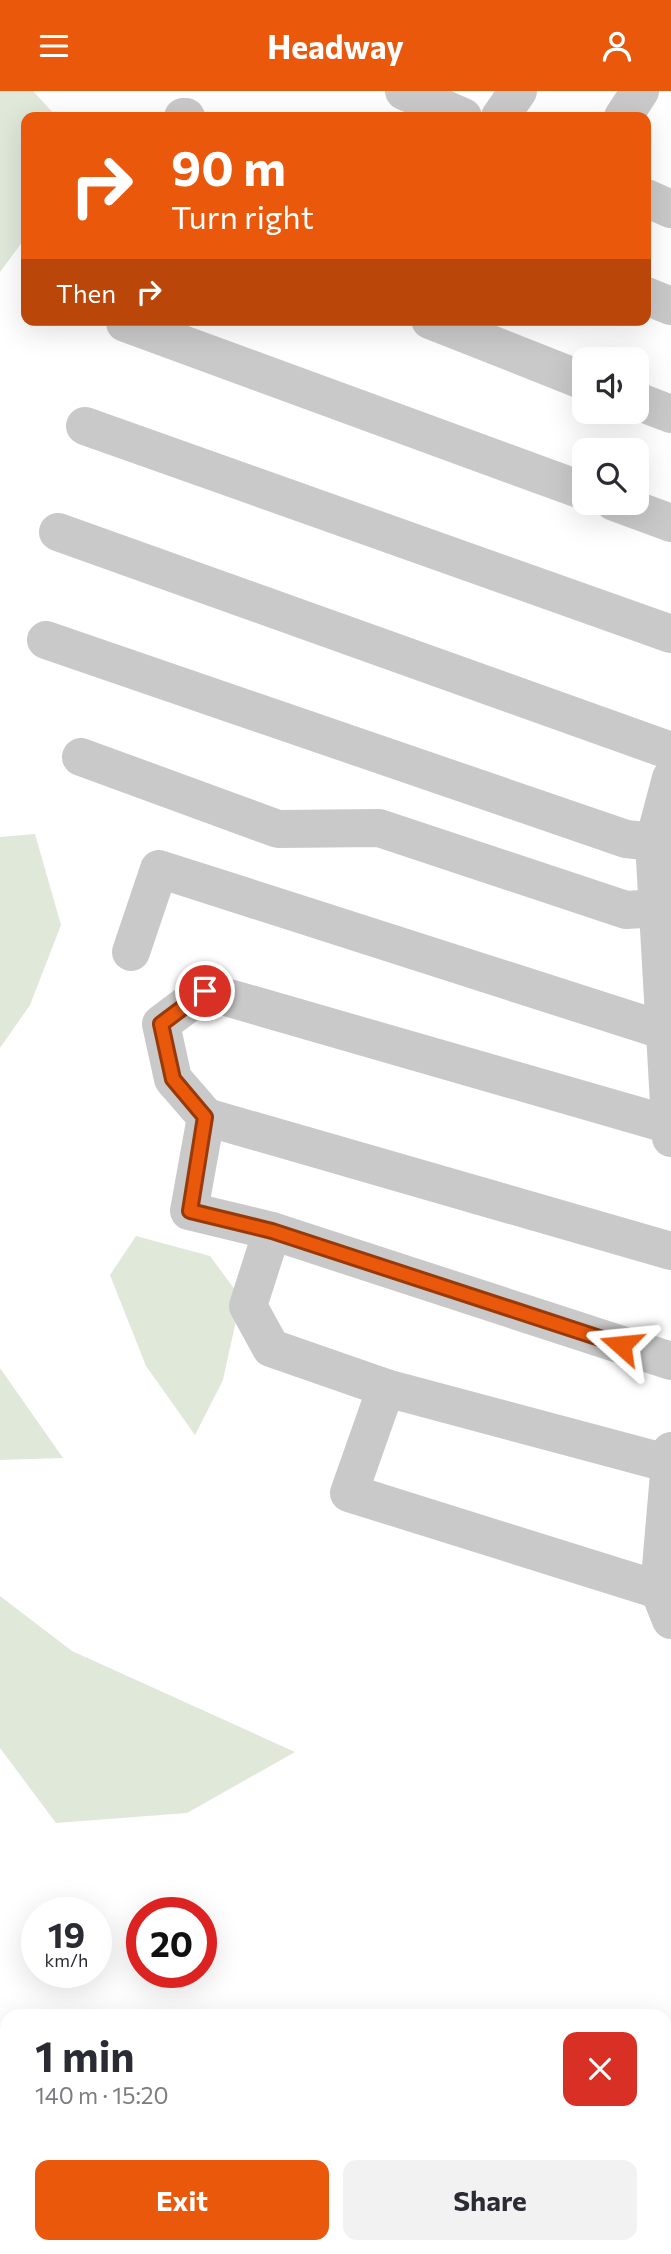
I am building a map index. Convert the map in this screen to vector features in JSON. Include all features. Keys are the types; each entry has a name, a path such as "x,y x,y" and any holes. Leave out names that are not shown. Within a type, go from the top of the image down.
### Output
{"lane":[{"path":"404,91 452,112"},
{"path":"503,112 518,91"},
{"path":"626,112 640,91"},
{"path":"651,200 671,209"},
{"path":"651,298 671,306"},
{"path":"133,326 572,487"},
{"path":"445,326 572,376"},
{"path":"649,406 671,414"},
{"path":"85,426 671,634"},
{"path":"649,515 671,523"},
{"path":"58,532 671,751"},
{"path":"46,640 625,839 654,842"},
{"path":"81,757 278,829 379,828 626,910 658,908"},
{"path":"671,778 654,842 671,1138"},
{"path":"131,952 159,869 665,1031"},
{"path":"670,1125 205,991 161,1024 173,1079 205,1117 671,1251"},
{"path":"205,1117 190,1211 272,1231 671,1361"},
{"path":"272,1231 247,1306 271,1348 386,1388 670,1458 665,1605 349,1493 386,1388"}],"shaded area":[{"path":"0,91 33,91 52,112 21,112 21,244 0,272"},
{"path":"35,834 61,925 30,1005 0,1048 0,837"},
{"path":"136,1236 210,1256 241,1298 223,1380 195,1435 146,1366 110,1275"},
{"path":"0,1368 63,1458 0,1460"},
{"path":"0,1596 72,1651 295,1752 187,1813 56,1823 0,1748"}],"route":[{"path":"205,991 161,1024 173,1079 205,1117 190,1211 272,1231 621,1345"}]}
